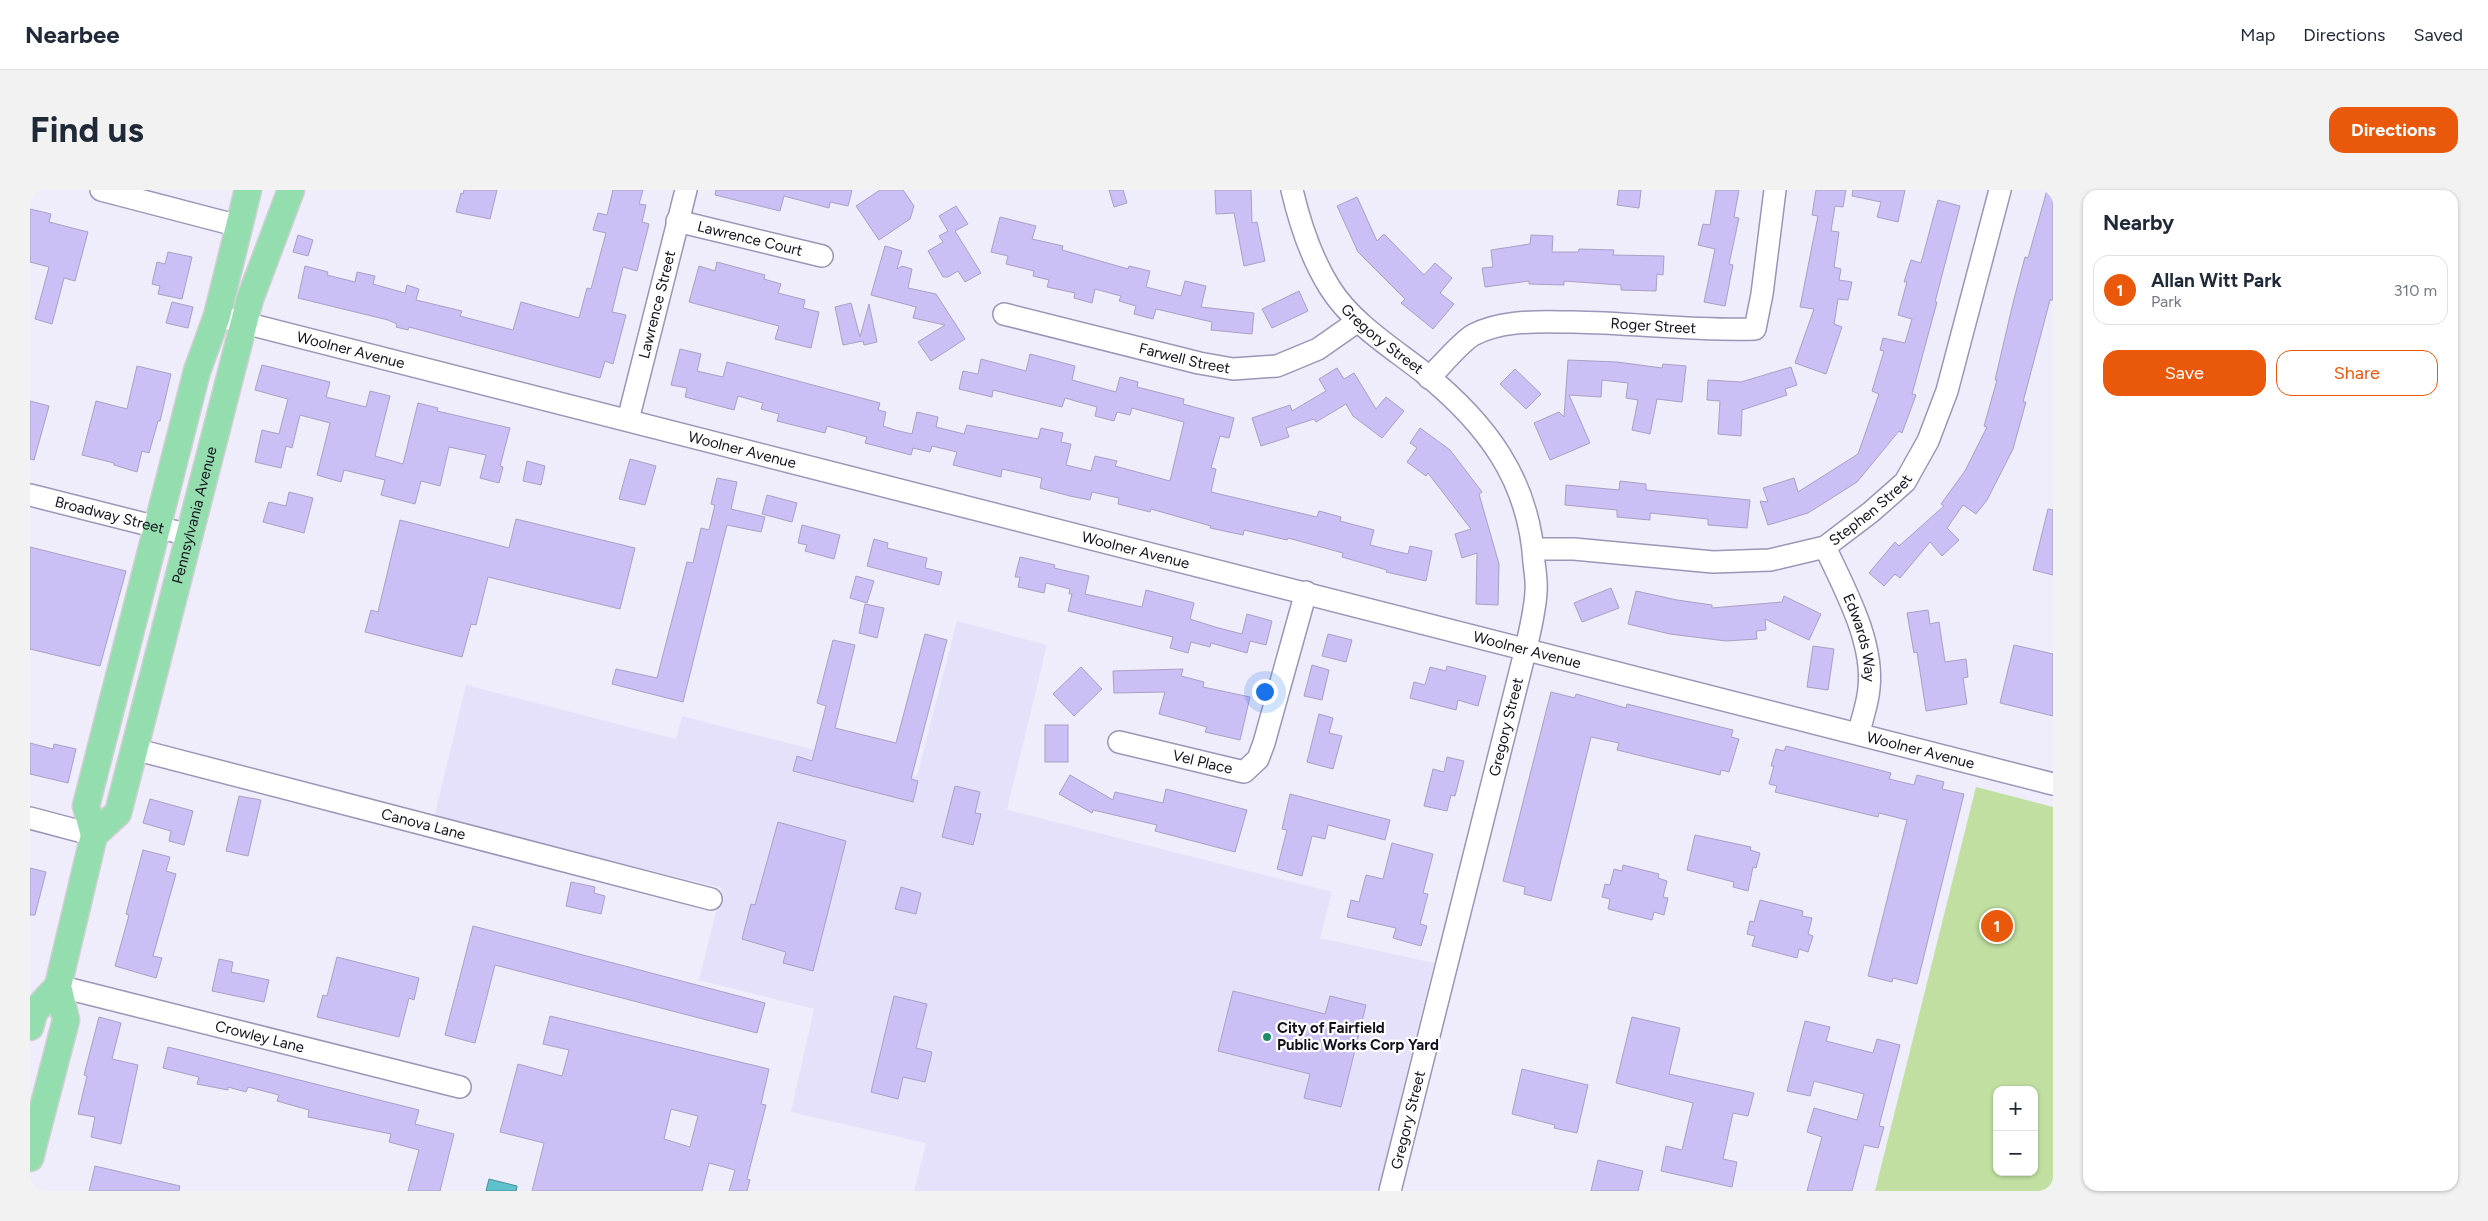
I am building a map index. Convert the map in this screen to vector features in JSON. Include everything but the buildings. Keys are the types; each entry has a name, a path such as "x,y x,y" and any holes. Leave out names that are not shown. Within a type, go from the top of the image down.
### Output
{"main road":[{"path":"32,1141 66,1020 58,986 94,835 86,806 197,371 217,316 248,190"},
{"name":"Pennsylvania Avenue","path":"94,835 118,814 250,299 291,190"},
{"path":"30,1027 34,1012 58,986"}],"street":[{"path":"101,190 239,226"},
{"name":"Lawrence Street","path":"628,420 686,190"},
{"name":"Gregory Street","path":"1292,190 1301,228 1330,289 1358,321 1429,378 1479,426 1501,454 1517,483 1532,530 1534,549 1536,591 1526,648 1390,1191"},
{"name":"Roger Street","path":"1429,378 1472,336 1497,327 1528,322 1596,323 1718,330 1755,329 1762,294 1775,190"},
{"name":"Stephen Street","path":"1534,549 1574,550 1713,562 1770,560 1825,547 1905,482 1928,441 1947,391 2000,190"},
{"name":"Lawrence Court","path":"677,221 822,256"},
{"name":"Farwell Street","path":"1004,314 1199,363 1233,369 1277,366 1318,349 1358,321"},
{"name":"Woolner Avenue","path":"217,316 1526,648 2053,784"},
{"name":"Broadway Street","path":"30,495 189,535"},
{"name":"Edwards Way","path":"1825,547 1851,602 1869,659 1869,688 1859,733"},
{"name":"Vel Place","path":"1119,742 1244,772 1258,760 1264,743 1306,592"},
{"name":"Canova Lane","path":"134,749 711,899"},
{"path":"30,818 94,835"},
{"name":"Crowley Lane","path":"58,986 460,1087"}],"shaded area":[{"path":"957,621 1047,645 1007,810 1332,892 1320,938 1434,963 1378,1191 914,1191 926,1143 791,1112 814,1009 699,980 722,888 434,818 466,685 676,739 682,716 917,776"}],"green space":[{"path":"1976,787 2053,807 2053,1191 1875,1191"}],"water":[{"path":"489,1179 517,1186 516,1191 486,1191"}],"place":[{"name":"Allan Witt Park","path":"1997,926"},
{"name":"City of Fairfield Public Works Corp Yard","path":"1267,1037"}]}
